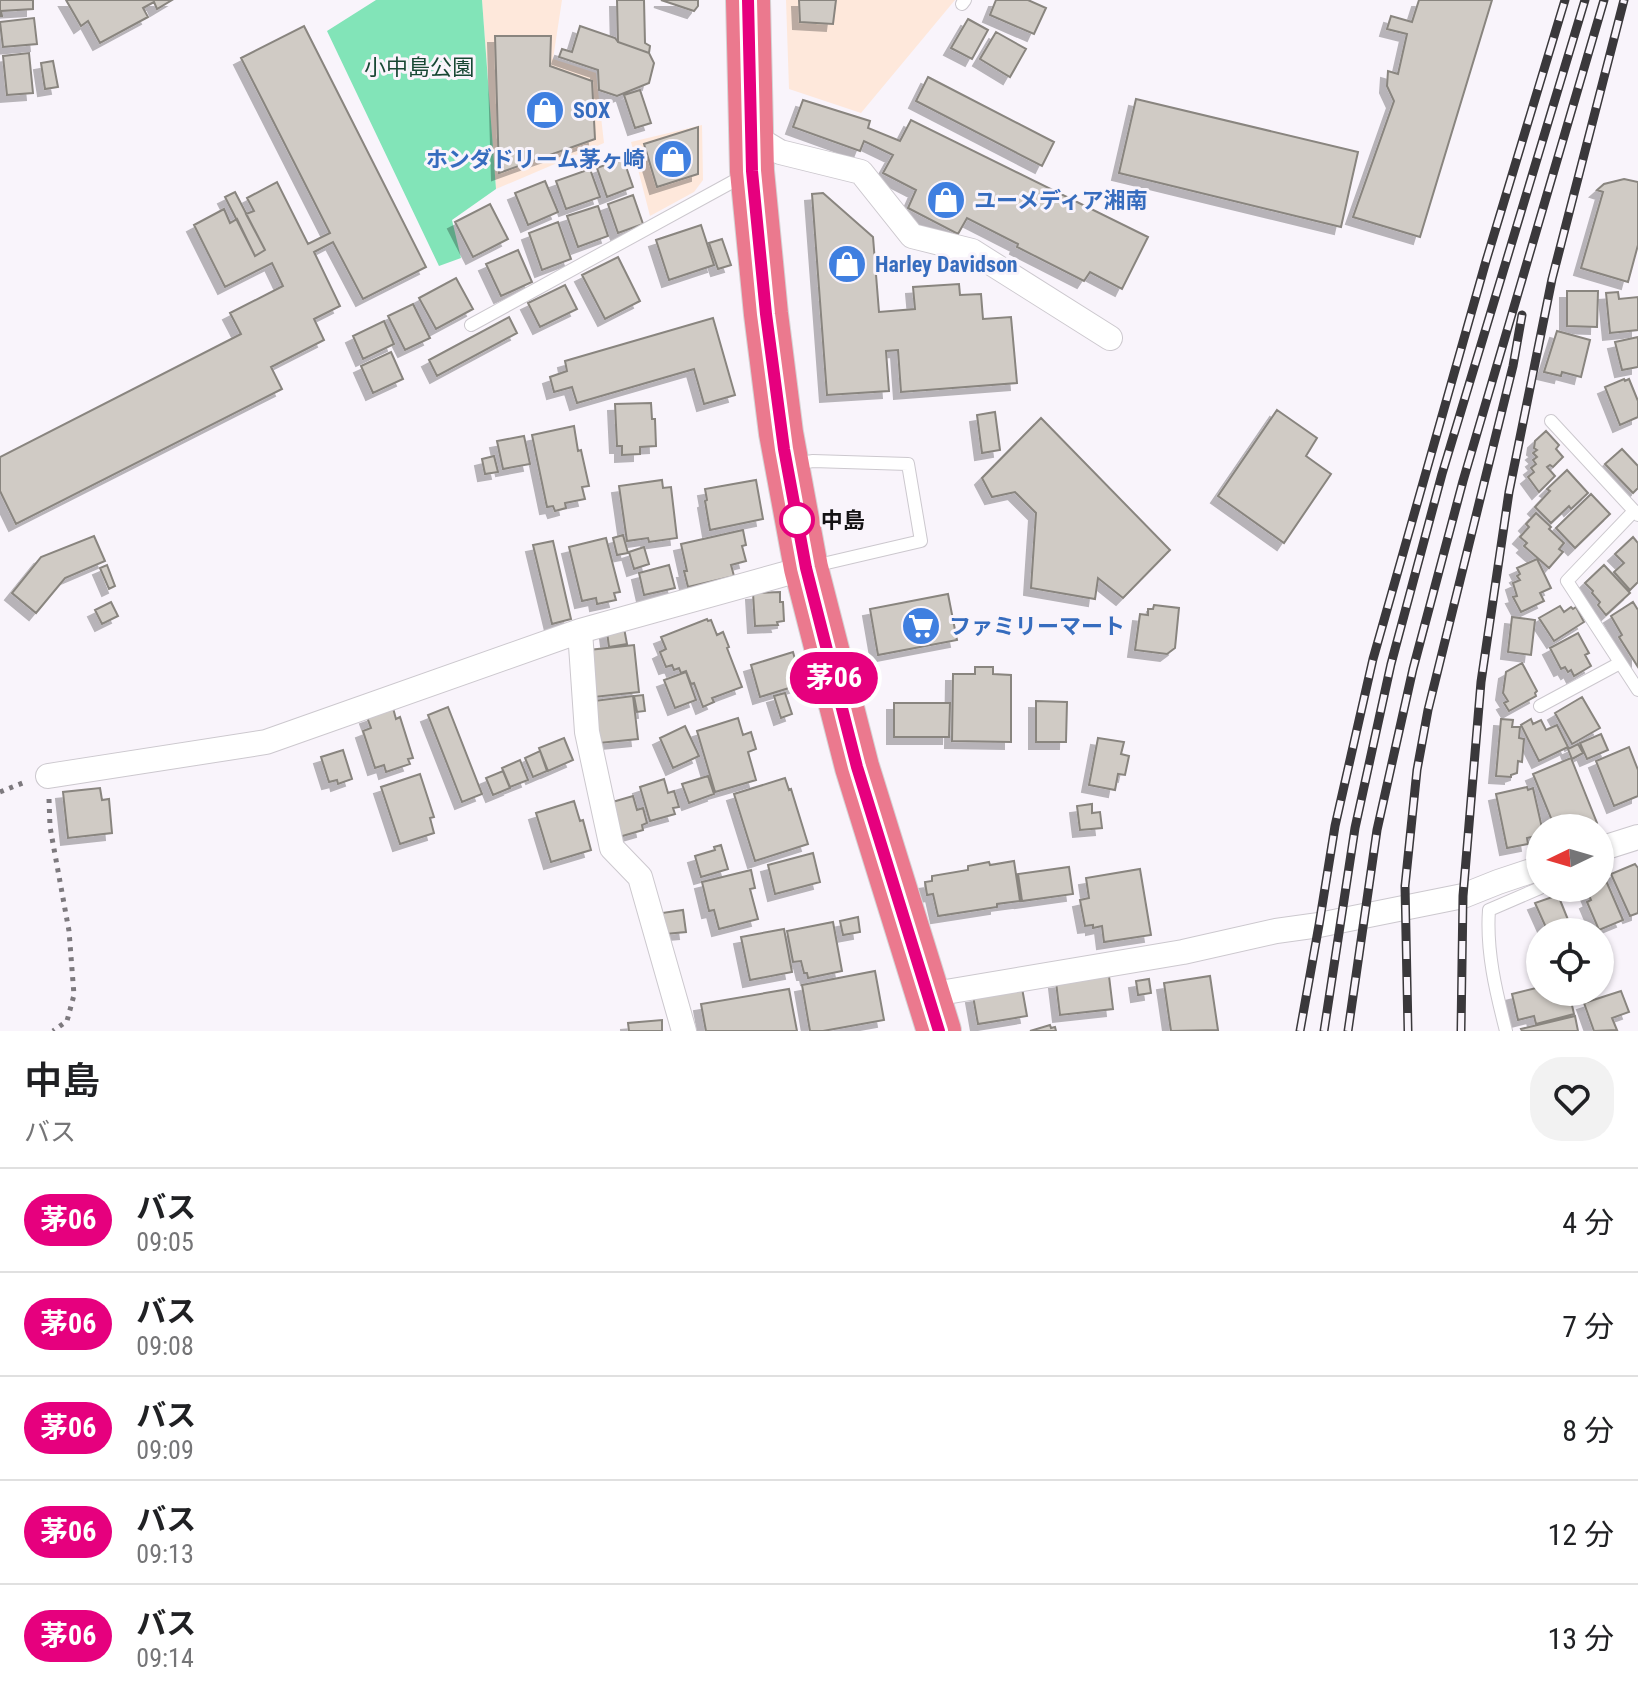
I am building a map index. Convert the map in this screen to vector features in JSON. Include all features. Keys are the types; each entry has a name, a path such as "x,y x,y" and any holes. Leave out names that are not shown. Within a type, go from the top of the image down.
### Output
{"highway":[{"path":"748,0 751,152 781,433 806,568 857,767 934,1013"}],"street":[{"path":"751,152 780,152 861,172 912,236 972,251 1110,338"},
{"path":"48,776 266,742 580,631 806,568"},
{"path":"580,631 587,732 612,848 640,877 684,1031"},
{"path":"1614,846 1638,837"},
{"path":"934,1013 1276,931 1463,896 1526,873"}],"lane":[{"path":"471,325 751,152"},
{"path":"1551,421 1636,513 1567,581 1638,690"},
{"path":"787,465 813,461 908,464 921,541 806,568"},
{"path":"1540,706 1620,663"},
{"path":"1506,1031 1487,930 1489,910 1526,894"}],"path":[{"path":"48,776 50,827 69,931 74,995 67,1021 53,1031"}],"shaded area":[{"name":"SOX","path":"482,0 562,0 553,59 596,73 604,143 496,189"},
{"path":"786,0 955,0 861,113 789,89"},
{"name":"ホンダドリーム茅ヶ崎","path":"702,125 703,180 694,192 650,216 631,142"}],"green space":[{"name":"小中島公園","path":"376,0 482,0 496,189 452,220 461,258 439,266 327,31"}],"building":[{"path":"0,0 33,0 33,9 1,11 0,16"},
{"path":"66,0 172,0 157,9 154,2 143,8 148,17 100,43 88,21 81,26"},
{"path":"617,0 644,0 645,43 650,46 649,53 618,42"},
{"path":"661,0 698,0 698,6 694,11"},
{"path":"799,0 836,0 833,24 800,22"},
{"path":"996,0 1028,0 1046,8 1034,34 990,15"},
{"path":"1419,0 1492,0 1420,237 1353,217 1394,101 1387,86 1388,71 1398,74 1407,34 1387,29 1391,16 1412,22"},
{"path":"34,18 37,44 3,47 0,22"},
{"path":"968,19 988,30 972,59 951,48"},
{"path":"304,26 426,267 363,299 333,242 314,252 340,306 314,319 324,340 271,367 282,389 16,524 0,491 0,457 241,334 230,313 283,286 272,263 225,287 194,225 224,209 230,223 237,219 255,256 265,250 246,214 254,211 247,198 277,182 308,244 330,233 241,58"},
{"path":"580,26 649,53 654,63 649,83 617,96 599,90 598,70 559,57 562,49 572,52"},
{"path":"996,32 1026,49 1010,77 980,59"},
{"name":"SOX","path":"495,36 551,36 550,66 592,81 595,139 499,173"},
{"path":"29,53 33,93 7,95 3,56"},
{"path":"53,61 58,87 45,89 41,63"},
{"path":"928,77 1054,142 1042,166 916,101"},
{"path":"640,90 651,123 635,128 624,95"},
{"path":"1136,99 1358,152 1341,227 1119,173"},
{"path":"803,100 870,121 868,128 900,141 911,120 1148,237 1122,289 1090,272 1084,281 967,218 958,234 908,208 916,190 883,173 893,155 864,141 860,151 793,127"},
{"name":"ホンダドリーム茅ヶ崎","path":"698,127 698,174 657,187 644,144"},
{"path":"623,158 633,187 607,197 597,168"},
{"path":"590,169 600,197 566,209 556,181"},
{"path":"1624,179 1638,182 1638,245 1628,282 1581,268 1603,192 1597,190 1604,184"},
{"path":"545,181 558,212 528,225 515,193"},
{"path":"235,192 265,250 255,256 225,197"},
{"path":"823,193 873,237 879,312 915,309 913,287 959,284 960,295 981,294 983,319 1011,317 1017,383 901,392 898,350 886,351 889,391 827,395 812,194"},
{"path":"633,195 643,224 618,233 608,204"},
{"path":"490,204 508,239 473,257 455,222"},
{"path":"598,206 608,236 578,247 567,216"},
{"path":"558,222 571,259 542,270 529,233"},
{"path":"701,225 714,265 669,280 656,240"},
{"path":"722,239 731,265 718,269 709,243"},
{"path":"518,250 532,282 501,296 486,264"},
{"path":"618,257 640,301 605,319 582,275"},
{"path":"456,278 473,309 436,329 419,298"},
{"path":"565,285 577,309 540,327 528,303"},
{"path":"1567,291 1598,291 1597,327 1567,326"},
{"path":"1618,292 1619,299 1638,297 1638,330 1610,333 1606,293"},
{"path":"413,304 430,338 405,350 388,316"},
{"path":"509,317 517,333 437,376 429,360"},
{"path":"713,318 735,395 704,404 694,369 577,403 572,387 554,392 550,377 567,371 565,361"},
{"path":"384,321 394,344 363,359 353,336"},
{"path":"1557,331 1590,340 1581,377 1562,372 1561,376 1544,372"},
{"path":"1638,337 1638,367 1622,370 1615,342"},
{"path":"391,352 403,379 373,393 361,366"},
{"path":"1629,379 1638,401 1638,417 1620,425 1605,387"},
{"path":"651,403 656,446 640,447 640,454 622,455 622,446 617,446 615,404"},
{"path":"1277,410 1317,438 1306,456 1331,474 1284,543 1218,496"},
{"path":"995,412 1000,450 982,453 977,415"},
{"path":"1041,418 1170,550 1123,598 1098,578 1095,599 1031,588 1036,513 1015,492 992,497 982,478"},
{"path":"574,426 589,486 582,487 585,499 565,503 566,508 555,511 553,506 547,507 532,435"},
{"path":"1546,431 1559,445 1556,449 1563,457 1553,467 1547,467 1555,476 1539,492 1528,477 1534,472 1531,468 1536,464 1533,460 1537,457 1533,453 1537,450 1534,448 1535,441"},
{"path":"524,436 530,464 503,469 497,441"},
{"path":"1622,449 1638,466 1638,488 1633,493 1605,464"},
{"path":"494,456 498,472 485,474 482,459"},
{"path":"1567,470 1588,493 1551,523 1535,507 1550,491 1547,489"},
{"path":"662,480 663,488 671,487 677,538 627,541 619,486"},
{"path":"756,480 763,519 710,530 705,489"},
{"path":"1591,494 1610,514 1575,548 1556,528"},
{"path":"1536,513 1564,543 1559,549 1563,552 1549,568 1524,546 1527,543 1520,537"},
{"path":"743,530 746,545 742,546 746,561 731,565 734,576 688,587 681,544"},
{"path":"623,535 628,553 617,555 613,538"},
{"path":"94,536 105,561 65,578 36,613 12,593 41,557"},
{"path":"1633,537 1638,543 1638,582 1630,590 1614,572 1624,563 1615,554"},
{"path":"606,538 620,592 614,593 616,600 597,604 596,598 582,601 569,547"},
{"path":"553,541 571,619 552,624 533,545"},
{"path":"644,547 649,564 634,569 629,552"},
{"path":"1537,559 1551,588 1540,593 1544,601 1521,612 1513,597 1517,596 1513,583 1520,580 1517,568"},
{"path":"107,565 115,586 109,589 100,568"},
{"path":"669,565 675,588 644,595 639,573"},
{"path":"1604,565 1630,593 1606,615 1585,583"},
{"path":"780,592 784,621 777,622 778,625 755,626 753,593"},
{"path":"948,594 957,640 878,655 870,609"},
{"path":"111,602 118,616 102,624 95,610"},
{"path":"1633,602 1638,610 1638,667 1619,637 1622,635 1611,616"},
{"path":"1154,605 1179,608 1175,648 1167,654 1135,650 1140,614 1148,615 1148,609 1153,609"},
{"path":"1560,606 1564,612 1576,607 1584,622 1554,641 1539,618"},
{"path":"1512,617 1535,620 1531,655 1508,652"},
{"path":"711,620 717,635 723,632 742,687 712,698 714,702 703,707 686,671 681,673 679,668 674,670 672,665 666,667 660,652 666,649 661,637"},
{"path":"624,628 627,644 609,647 607,632"},
{"path":"1578,633 1589,653 1585,655 1591,666 1574,676 1571,670 1561,669 1550,648"},
{"path":"634,645 639,692 594,697 589,650"},
{"path":"793,652 802,684 760,697 751,665"},
{"path":"1522,663 1537,691 1536,696 1509,711 1503,693 1506,672"},
{"path":"975,667 993,667 993,674 1011,675 1011,742 952,741 953,674 975,674"},
{"path":"686,672 696,700 675,708 664,680"},
{"path":"785,693 792,714 781,718 774,696"},
{"path":"643,695 645,711 637,712 634,696"},
{"path":"633,696 638,739 599,743 594,701"},
{"path":"1582,697 1600,728 1572,744 1555,713"},
{"path":"1036,701 1067,702 1066,742 1036,742"},
{"path":"894,703 950,703 949,737 894,737"},
{"path":"448,707 482,794 462,802 428,715"},
{"path":"393,708 396,719 400,717 413,758 408,759 410,764 386,772 384,765 375,768 363,731 371,728 367,717"},
{"path":"738,718 743,735 751,732 756,749 748,752 756,780 715,792 697,731"},
{"path":"1501,719 1513,720 1512,727 1520,727 1519,738 1524,739 1522,762 1518,761 1517,773 1511,777 1496,776"},
{"path":"1531,719 1533,724 1541,720 1546,730 1557,725 1568,747 1539,761 1521,725"},
{"path":"685,726 699,756 673,768 660,738"},
{"path":"1601,734 1608,750 1587,759 1580,743"},
{"path":"564,738 573,760 548,771 539,748"},
{"path":"1098,738 1124,742 1121,754 1129,756 1125,775 1118,774 1115,790 1089,785"},
{"path":"1578,744 1583,753 1572,759 1568,749"},
{"path":"1629,747 1638,770 1638,796 1614,806 1596,761"},
{"path":"343,750 352,779 338,784 337,780 329,782 321,757"},
{"path":"540,751 547,771 533,777 525,758"},
{"path":"1571,758 1593,814 1549,814 1533,774"},
{"path":"520,760 528,780 510,787 502,768"},
{"path":"503,771 510,788 493,795 486,778"},
{"path":"420,774 434,817 430,818 434,833 400,844 381,787"},
{"path":"708,776 714,794 689,803 682,784"},
{"path":"785,778 808,844 755,861 734,794"},
{"path":"664,779 668,793 674,791 679,807 673,808 675,814 650,821 640,787"},
{"path":"100,788 102,800 109,799 112,833 68,838 63,792"},
{"path":"1533,788 1539,814 1526,814 1526,844 1507,848 1496,794"},
{"path":"633,796 637,810 643,808 647,823 642,825 643,830 619,837 609,803"},
{"path":"574,801 591,850 551,862 536,813"},
{"path":"1092,804 1092,813 1100,812 1102,828 1080,830 1077,806"},
{"path":"721,845 728,869 701,877 695,856"},
{"path":"813,853 820,882 775,894 768,865"},
{"path":"1014,861 1020,901 938,916 933,894 927,895 925,882 932,881 932,876 968,870 968,866 989,862 990,865"},
{"path":"1635,864 1638,868 1638,913 1630,916 1614,881 1614,873"},
{"path":"1069,867 1073,894 1022,901 1018,874"},
{"path":"1140,869 1151,935 1104,942 1102,926 1085,926 1080,900 1089,898 1086,878"},
{"path":"751,870 755,888 750,889 758,919 719,929 714,910 709,911 702,882"},
{"path":"1614,899 1623,920 1614,924 1614,918 1594,918 1587,902 1614,902"},
{"path":"1561,902 1567,918 1542,918 1535,903"},
{"path":"683,910 686,932 665,934 662,913"},
{"path":"858,917 860,932 843,935 840,921"},
{"path":"833,922 842,971 808,978 801,961 793,962 787,931"},
{"path":"784,929 792,972 750,980 741,937"},
{"path":"875,971 884,1020 810,1031 802,985"},
{"path":"1109,976 1113,1009 1060,1015 1056,982"},
{"path":"1210,976 1218,1030 1171,1031 1164,983"},
{"path":"1149,979 1151,993 1138,995 1136,981"},
{"path":"1022,988 1027,1016 978,1024 973,996"},
{"path":"789,989 797,1031 706,1031 701,1004"},
{"path":"1526,990 1526,1006 1572,1006 1574,1014 1536,1024 1534,1016 1518,1020 1512,994"},
{"path":"1621,991 1629,1012 1612,1018 1617,1030 1594,1031 1585,1006 1614,1006 1614,993"},
{"path":"1575,1016 1578,1031 1521,1029"},
{"path":"662,1020 662,1031 629,1031 628,1023"},
{"path":"1050,1025 1056,1031 1030,1031"}],"railway":[{"path":"1300,1031 1335,826 1373,659 1486,261 1565,0"},
{"path":"1324,1031 1355,828 1391,664 1442,474 1585,0"},
{"path":"1348,1031 1377,830 1413,669 1463,481 1604,0"},
{"path":"1461,1031 1463,896 1481,682 1509,492 1552,279 1624,0"},
{"path":"1408,1031 1405,886 1417,770 1428,710 1513,366 1522,315"}],"bus line":[{"name":"茅06","path":"748,0 752,171 766,314 781,433 806,568 857,767 939,1031"}],"place":[{"name":"SOX","path":"545,110"},
{"name":"ホンダドリーム茅ヶ崎","path":"673,159"},
{"name":"ユーメディア湘南","path":"946,200"},
{"name":"Harley Davidson","path":"847,264"},
{"name":"中島","path":"797,520"},
{"name":"ファミリーマート","path":"921,626"}]}
